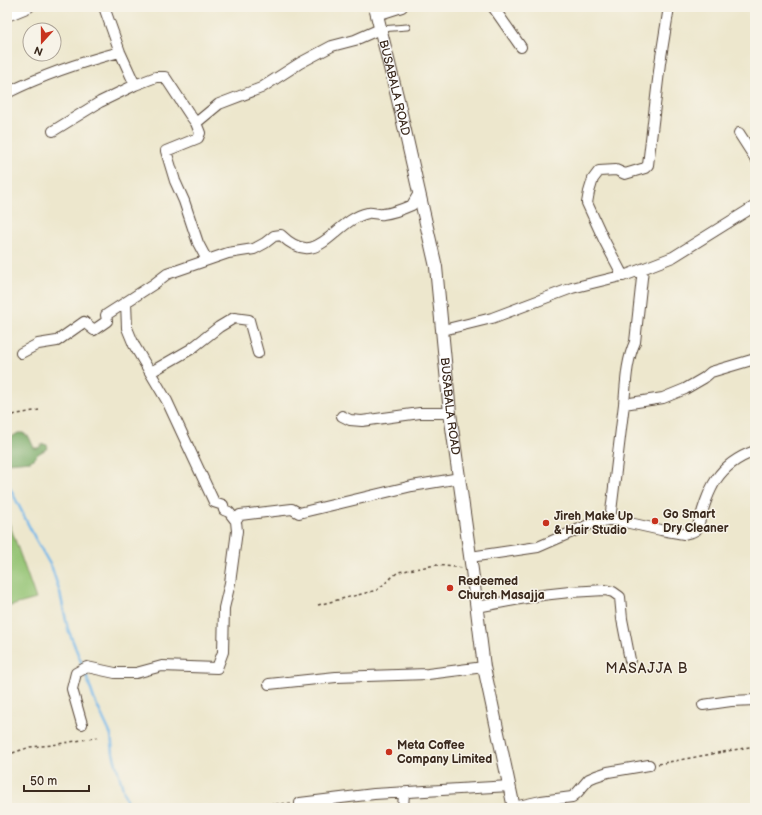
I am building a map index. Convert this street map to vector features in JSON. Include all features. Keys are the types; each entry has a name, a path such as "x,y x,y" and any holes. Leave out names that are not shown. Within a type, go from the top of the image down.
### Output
{"street":[{"path":"7,16 29,7"},
{"path":"104,7 120,52 135,85"},
{"path":"376,11 402,7"},
{"path":"493,7 521,47"},
{"path":"623,276 604,240 587,202 593,179 599,171 616,170 625,174 645,168 648,165 660,63 669,7"},
{"name":"BUSABALA ROAD","path":"376,11 392,72 436,267 450,413 460,478 484,666 514,807"},
{"path":"196,123 219,104 261,88 300,63 332,46 355,40 380,29"},
{"path":"7,93 30,81 90,59 120,52"},
{"path":"53,131 100,102 135,85 156,77 165,77 196,123 200,133 198,138 166,151 175,181 184,201 198,243 207,260"},
{"path":"739,133 755,158"},
{"path":"21,353 38,344 57,341 84,322 94,330 106,321 106,315 167,274 228,253 254,249 274,236 281,235 288,242 302,248 313,248 351,220 368,213 382,214 412,205 419,193"},
{"path":"443,330 492,318 572,288 623,276 644,269 673,257 755,206"},
{"path":"610,520 624,404 626,374 631,350 635,342 644,269"},
{"path":"82,724 72,689 76,673 87,667 115,673 136,673 162,666 217,668 224,652 224,608 230,583 237,531 236,521 229,512 224,510 223,504 214,502 167,400 134,345 127,328 126,302"},
{"path":"151,372 190,349 219,327 234,318 249,320 258,353"},
{"path":"624,404 664,398 685,389 711,372 755,359"},
{"path":"342,416 357,421 420,413 450,413"},
{"path":"470,557 538,548 593,523 610,520 684,534 692,532 696,530 698,526 710,491 715,480 722,471 740,457 755,451"},
{"path":"236,521 240,515 292,509 299,513 398,490 460,478"},
{"path":"477,608 542,595 605,590 614,592 620,597 622,619 630,660"},
{"path":"269,684 336,677 428,674 484,666"},
{"path":"703,705 731,701 755,700"},
{"path":"514,807 541,801 572,797 577,794 589,779 596,776 608,772 649,765"},
{"path":"300,805 374,794 510,786"},
{"path":"404,793 404,808"}],"lane":[{"path":"380,29 407,26"}],"path":[{"path":"7,416 39,410"},
{"path":"318,605 378,590 398,572 436,565 472,570"},
{"path":"7,754 30,747 99,737"},
{"path":"649,765 755,746"},
{"path":"222,808 300,805"}],"green space":[{"path":"18,433 23,433 29,437 34,448 38,448 43,444 47,445 48,448 38,454 31,461 7,463 7,440"},
{"path":"7,517 36,599 7,607"}],"waterway":[{"path":"7,482 52,568 60,593 68,629 83,667"},
{"path":"85,672 94,699 111,735 113,753 127,803 127,808"}],"place":[{"name":"Go Smart Dry Cleaner","path":"655,521"},
{"name":"Jireh Make Up & Hair Studio","path":"546,523"},
{"name":"Redeemed Church Masajja","path":"450,588"},
{"name":"Meta Coffee Company Limited","path":"389,752"}],"district":[{"name":"MASAJJA B","path":"647,668"}]}
